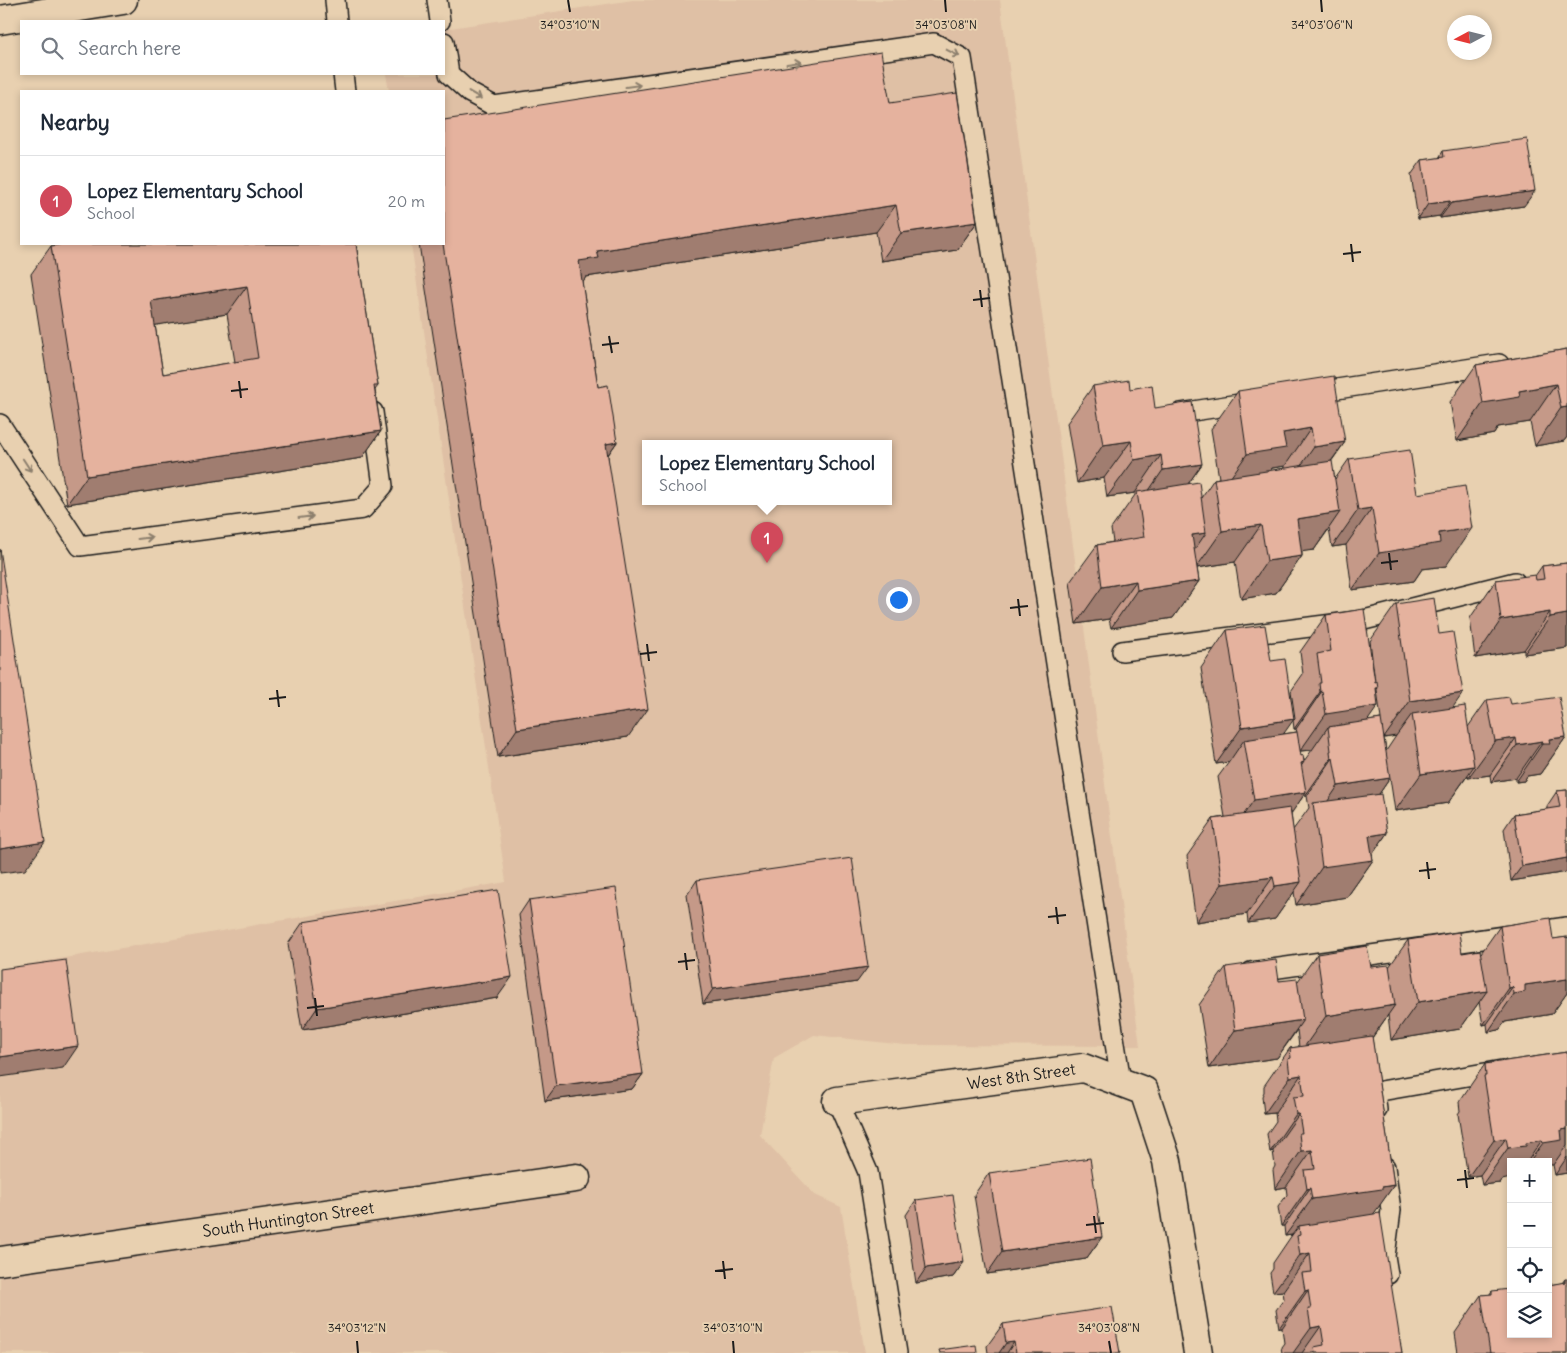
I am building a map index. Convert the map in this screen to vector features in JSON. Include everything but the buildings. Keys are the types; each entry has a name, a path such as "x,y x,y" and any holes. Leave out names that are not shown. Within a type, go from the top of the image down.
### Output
{"street":[{"path":"0,20 53,5 123,0"},
{"name":"West 8th Street","path":"838,1101 1083,1068 1144,1091 1167,1161 1198,1353"},
{"name":"South Huntington Street","path":"0,1261 576,1178"}],"lane":[{"path":"335,0 337,20"},
{"path":"437,0 440,20"},
{"path":"445,48 449,74 470,93 494,106 934,43 962,58 1121,1082"},
{"path":"343,75 345,90"},
{"path":"1296,395 1519,361"},
{"path":"0,424 80,546 363,509 382,486 371,399"},
{"path":"1180,413 1267,400"},
{"path":"1122,651 1364,620 1533,577"},
{"path":"1250,972 1567,927"},
{"path":"1380,1131 1375,1092 1519,1067"},
{"path":"838,1101 868,1172 897,1353"},
{"path":"1383,1151 1391,1210 1385,1256 1391,1295"}],"shaded area":[{"path":"633,0 1000,0 1140,1046 905,1045 814,1035 774,1058 760,1135 815,1195 841,1207 865,1353 0,1353 0,969 506,882 411,245 445,245 445,90 389,90 386,75 445,75 445,29"}],"place":[{"name":"Lopez Elementary School","path":"767,563"}]}
